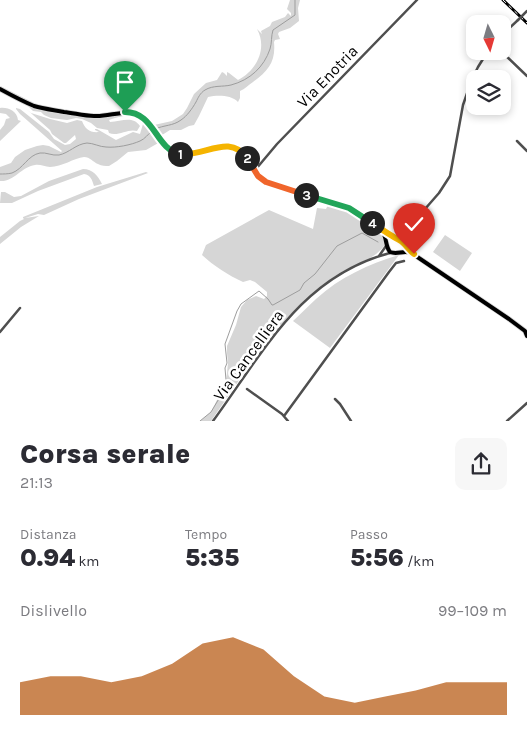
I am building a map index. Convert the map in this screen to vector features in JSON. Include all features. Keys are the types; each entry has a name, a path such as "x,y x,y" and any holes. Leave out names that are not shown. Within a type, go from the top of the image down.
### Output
{"main road":[{"path":"0,89 43,108 92,116 125,112 135,113 152,127 174,153 182,155 197,153 223,146 236,148 244,153 260,177 268,183 349,208 403,242 414,254 509,319 525,331 527,336"},
{"path":"381,229 386,237 386,245 389,251 392,253 407,252 414,254"},
{"path":"386,245 389,240 395,238"},
{"path":"401,252 404,248 403,242"}],"street":[{"name":"Via Enotria","path":"255,170 277,144 417,0"},
{"path":"511,27 527,11"},
{"path":"395,238 404,233 439,193 450,176 463,105 482,60"},
{"path":"510,60 527,76"},
{"path":"517,141 527,151"},
{"path":"403,242 404,233"},
{"path":"378,257 386,245"},
{"name":"Via Cancelliera","path":"214,421 267,344 300,305 352,268 392,253"},
{"path":"284,416 392,268 396,263 404,261"},
{"path":"0,332 20,308"},
{"path":"247,389 288,421"},
{"path":"335,399 351,421"},
{"path":"507,421 527,404"}],"shaded area":[{"path":"290,0 300,0 298,8 299,21 290,28 279,32 280,39 274,42 274,55 267,70 240,91 238,102 224,96 208,97 194,125 181,130 170,130 162,135 144,117 133,112 97,116 44,107 32,104 0,88 0,86 44,106 97,115 134,110 142,113 154,125 172,121 183,114 194,94 206,83 217,80 222,72 227,76 227,72 238,80 250,71 261,52 260,37 257,29 262,34 261,31 270,26 272,22 285,17 288,13 291,16 287,9"},
{"path":"27,105 43,110 93,118 132,114 139,116 151,128 160,142 146,150 128,152 109,166 99,165 84,157 54,167 30,166 5,181 0,181 0,167 11,163 15,157 25,150 43,145 62,151 20,114 16,108 20,109 49,132 54,139 65,145 70,144 76,139 75,135 64,143 24,107 31,113 50,119 67,123 77,120 82,121 88,130 99,132 95,130 97,129 116,140 133,132 140,134 143,124 132,116 123,116 109,120 110,122 130,120 140,126 137,131 112,134 108,130 97,128 82,119 51,118 41,112 33,111"},
{"path":"0,108 12,110 18,120 21,121 0,141 0,130 6,119 10,118 6,114 0,113"},
{"path":"83,169 90,170 99,178 102,184 94,186 90,177 84,174 12,203 0,203 1,192 14,197 21,196 49,181"},
{"path":"148,173 79,199 44,215 38,214 25,218 39,216 21,227 0,244 0,237 24,219 23,217 97,187"},
{"path":"328,205 352,213 376,228 384,239 384,246 372,257 329,280 296,309 282,323 257,355 211,421 200,421 211,412 226,382 227,346 241,307 247,300 256,296 264,299 267,296 267,292 255,282 250,280 243,282 221,270 202,255 206,245 269,210 313,229 317,208 326,209"},
{"path":"445,235 472,253 460,271 433,252"},
{"path":"399,255 330,348 293,321 335,284 366,267"}],"waterway":[{"path":"155,129 178,122 191,110 200,94 205,90 211,87 228,86 238,83 255,72 264,62 271,47 273,30 295,15 295,0"},
{"path":"0,174 16,171 36,154 59,155 87,143 104,147 123,146 142,140 152,131"},
{"path":"200,421 211,412 223,392 227,363 225,344 241,304 259,291 273,305 300,290 337,246 362,233 378,242"}],"railway":[{"path":"503,0 527,23"}],"route":[{"path":"125,112 140,115 152,127 168,149 174,153 182,155 192,154 226,146 238,148 244,153 258,176 266,182 351,209 400,240 414,254"}]}
